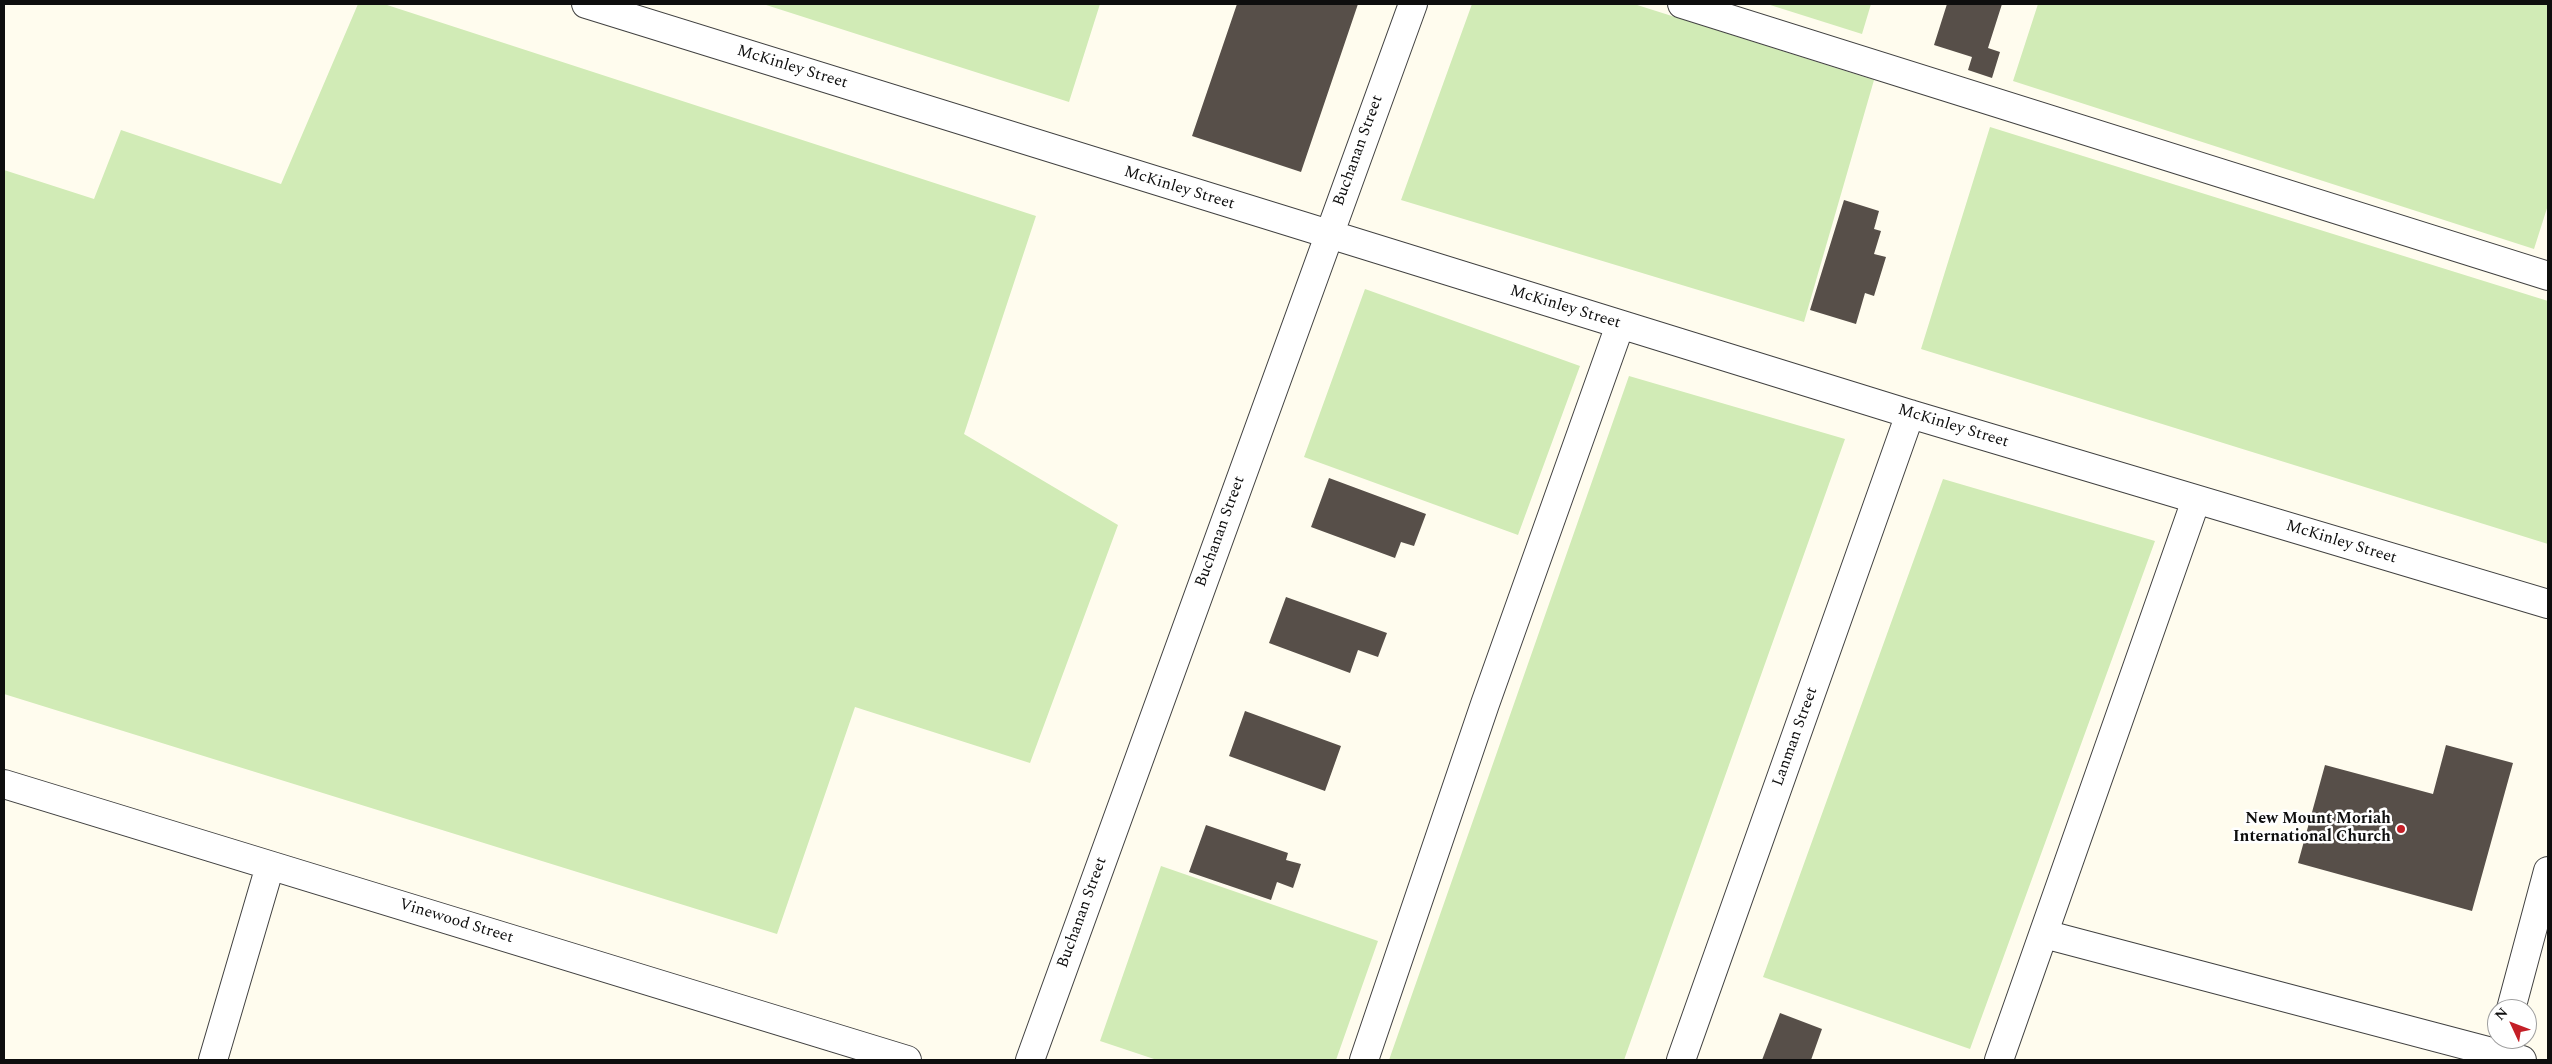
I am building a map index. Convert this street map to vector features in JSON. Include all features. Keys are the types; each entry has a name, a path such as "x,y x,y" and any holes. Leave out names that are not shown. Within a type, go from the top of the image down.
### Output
{"street":[{"name":"McKinley Street","path":"586,4 1910,414 2548,604"},
{"name":"Buchanan Street","path":"1030,1060 1413,4"},
{"path":"1682,4 2548,276"},
{"path":"1364,1060 1482,714 1620,325"},
{"name":"Lanman Street","path":"1681,1060 1910,414"},
{"path":"1999,1060 2196,500"},
{"name":"Vinewood Street","path":"4,784 907,1060"},
{"path":"213,1060 270,866"},
{"path":"2514,999 2548,871"},
{"path":"2044,934 2505,1053"}],"green space":[{"path":"358,4 384,4 1036,216 964,434 1118,525 1030,763 855,707 777,934 4,694 4,170 94,199 121,130 281,184"},
{"path":"763,4 1100,4 1069,102"},
{"path":"1472,4 1634,4 1874,80 1804,322 1401,200"},
{"path":"1767,4 1871,4 1862,34"},
{"path":"2038,4 2548,4 2548,205 2534,249 2013,81"},
{"path":"1990,127 2548,301 2548,544 1921,349"},
{"path":"1365,289 1580,366 1518,535 1304,457"},
{"path":"1629,376 1845,439 1624,1060 1389,1060"},
{"path":"1943,479 2155,541 1970,1049 1763,977"},
{"path":"1161,866 1378,941 1336,1060 1157,1060 1100,1041"}],"building":[{"path":"1237,4 1358,4 1301,172 1192,136"},
{"path":"1947,4 2002,4 1988,48 2000,52 1992,78 1968,70 1972,57 1934,45"},
{"path":"1844,200 1879,211 1874,229 1881,231 1874,254 1886,257 1874,296 1865,293 1856,324 1810,310"},
{"path":"1329,478 1426,514 1414,546 1401,542 1395,558 1311,527"},
{"path":"1286,597 1387,633 1378,657 1358,650 1350,673 1269,643"},
{"path":"1245,711 1341,746 1325,791 1229,756"},
{"name":"New Mount Moriah International Church","path":"2446,745 2513,763 2472,911 2298,863 2325,765 2433,794"},
{"path":"1206,825 1288,853 1286,860 1301,864 1293,888 1277,882 1271,900 1189,872"},
{"path":"1780,1013 1822,1029 1811,1060 1762,1060"}],"place":[{"name":"New Mount Moriah International Church","path":"2401,829"}]}
